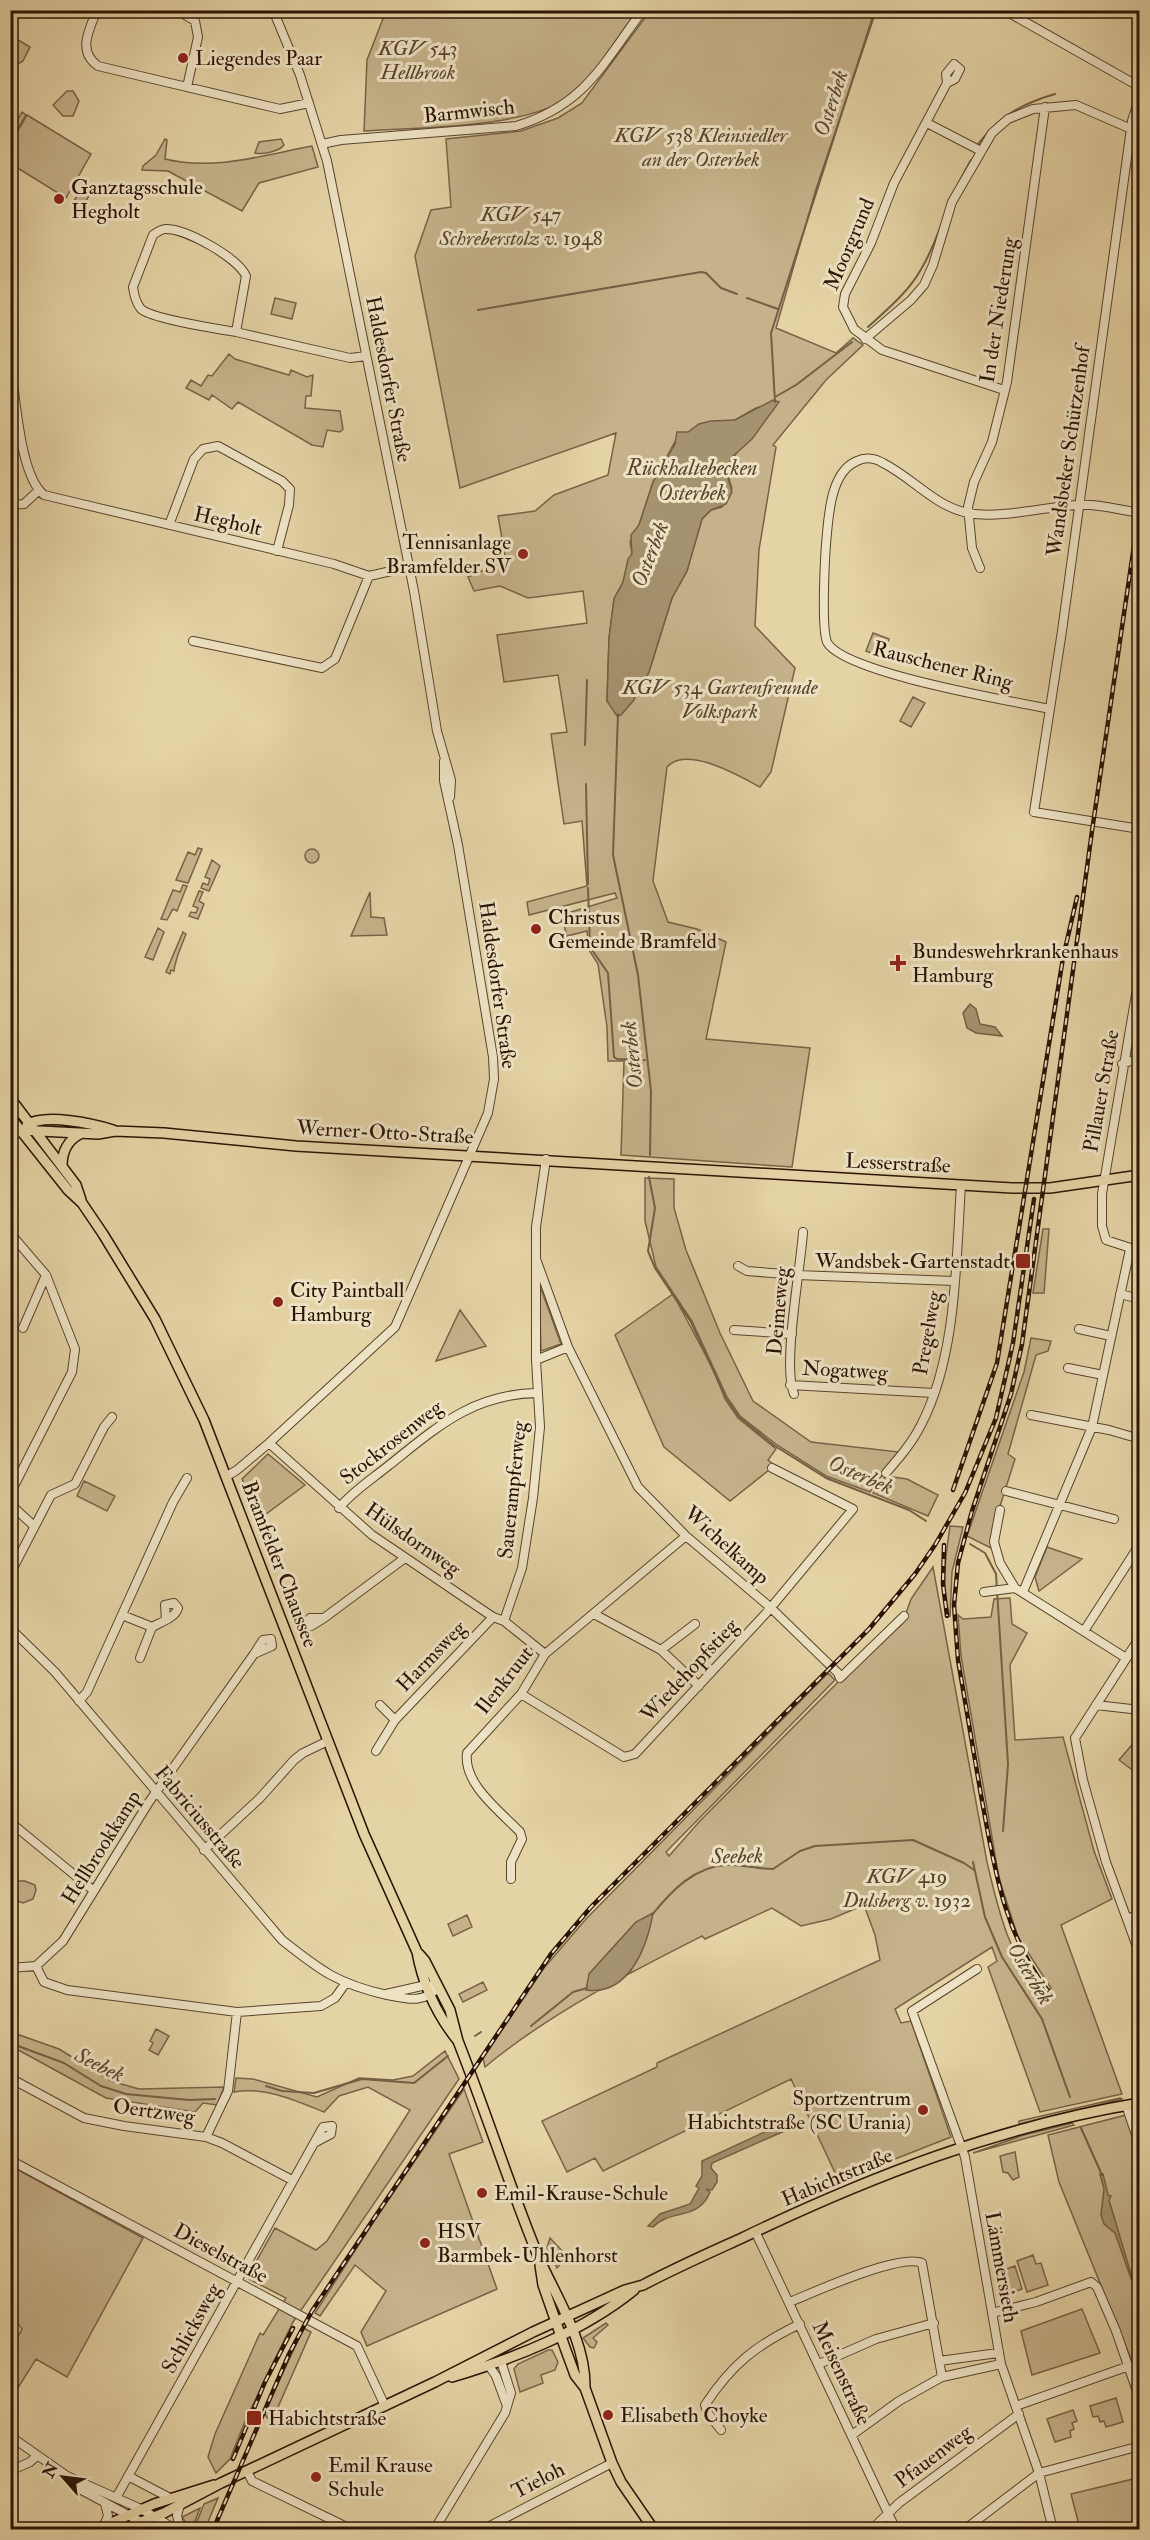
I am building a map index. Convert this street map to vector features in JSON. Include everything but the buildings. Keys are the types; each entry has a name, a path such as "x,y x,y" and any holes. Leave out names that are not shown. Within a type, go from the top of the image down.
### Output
{"main road":[{"name":"Bramfelder Chaussee","path":"10,1098 76,1185 82,1203 154,1319 204,1420 379,1871 417,1952 426,1985 443,2022 458,2041"},
{"name":"Bramfelder Chaussee","path":"10,1117 68,1190 82,1203"},
{"name":"Werner-Otto-Straße","path":"30,1122 57,1121 99,1126 115,1131"},
{"path":"21,1130 30,1122"},
{"name":"Werner-Otto-Straße","path":"21,1130 81,1134 115,1131 296,1146 654,1166"},
{"path":"62,1166 69,1143 81,1134"},
{"name":"Lesserstraße","path":"654,1166 961,1185 1050,1188 1140,1175"},
{"name":"Bramfelder Chaussee","path":"417,1952 425,1961 452,2016 458,2041 539,2257"},
{"name":"Habichtstraße","path":"435,2382 489,2366 571,2329 611,2307 638,2287 873,2179 961,2147 1057,2120 1140,2103"},
{"path":"539,2257 567,2317 586,2372 585,2388"},
{"path":"539,2257 543,2285 560,2334 575,2375 585,2388 612,2463 621,2482 654,2529"},
{"name":"Habichtstraße","path":"121,2529 144,2525 156,2516 221,2483 435,2382 474,2360 625,2290 638,2287"},
{"name":"Habichtstraße","path":"100,2527 170,2498 221,2483"}],"street":[{"path":"97,10 86,43 88,56 94,64 103,68 280,109 309,103"},
{"path":"177,10 195,21 198,31 187,87"},
{"name":"Haldesdorfer Straße","path":"227,1476 268,1443 395,1328 486,1119 494,1071 450,801 444,781 444,761 409,567 322,144 309,103 273,10"},
{"name":"Barmwisch","path":"322,144 341,140 516,126 537,120 558,110 581,93 644,10"},
{"path":"1004,10 1140,87"},
{"name":"Moorgrund","path":"947,83 894,183 871,243 845,294 843,307 847,319 865,339 882,350 1004,390"},
{"name":"Wandsbeker Schützenhof","path":"1140,96 1131,129 1080,504 1034,812 1140,829"},
{"path":"865,339 924,285 952,202 992,133 1008,119 1045,107 1076,105 1131,129"},
{"name":"In der Niederung","path":"969,513 974,482 994,435 1007,382 1045,107"},
{"path":"927,123 981,152"},
{"path":"236,332 246,276 237,262 179,231 165,229 153,235 133,288 134,296 141,309 158,316 340,356 366,356"},
{"path":"10,362 27,470 39,490 24,504 10,505"},
{"path":"169,525 194,459 203,448 218,446 282,481 290,489 289,505 277,551"},
{"name":"Rauschener Ring","path":"1050,709 937,686 883,671 837,652 826,639 829,517 833,497 842,474 855,461 866,458 882,462 918,489 946,505 969,513 990,514 1080,504 1140,513"},
{"name":"Hegholt","path":"39,490 53,499 334,564 369,576"},
{"path":"969,513 972,548 980,568"},
{"path":"193,641 322,668 335,659 369,576 409,567"},
{"name":"Pillauer Straße","path":"1130,1249 1106,1240 1101,1204 1122,1064 1140,971"},
{"path":"1122,1064 1140,1058"},
{"path":"10,1138 21,1130"},
{"name":"Sauerampferweg","path":"504,1622 522,1568 533,1498 540,1427 536,1360 536,1259 539,1199 546,1159"},
{"name":"Pregelweg","path":"886,1473 920,1427 934,1393 949,1334 961,1185"},
{"name":"Deimeweg","path":"794,1394 790,1385 792,1334 798,1275 801,1271 803,1232"},
{"path":"10,1233 46,1275 74,1339 75,1349 72,1372 10,1494"},
{"path":"1019,1590 1061,1505 1092,1427 1130,1249 1140,1251"},
{"name":"Sauerampferweg","path":"536,1259 568,1347"},
{"path":"738,1266 747,1271 798,1275 954,1281"},
{"path":"23,1328 46,1275"},
{"path":"1120,1294 1140,1299"},
{"path":"1079,1329 1111,1336"},
{"path":"734,1330 792,1334"},
{"path":"536,1360 568,1347"},
{"name":"Wichelkamp","path":"568,1347 638,1487 687,1536 770,1607 838,1673 840,1678 904,1616"},
{"path":"1068,1368 1103,1375"},
{"name":"Nogatweg","path":"790,1385 934,1393"},
{"name":"Stockrosenweg","path":"339,1508 447,1419 482,1402 513,1393 537,1393"},
{"path":"1031,1415 1140,1439"},
{"path":"10,1574 55,1491 75,1484 104,1426 112,1417"},
{"name":"Hülsdornweg","path":"268,1443 339,1508 405,1558 504,1622 545,1654"},
{"name":"Wiedehopfstieg","path":"521,1694 624,1757 634,1754 770,1607 853,1509 772,1468"},
{"path":"80,1701 87,1692 173,1502 187,1478"},
{"path":"1006,1491 1114,1519"},
{"path":"10,1504 34,1526"},
{"path":"1000,1510 994,1542 1000,1563 1019,1590 1084,1631 1128,1655 1140,1653"},
{"name":"Ilenkruut","path":"511,1879 511,1862 522,1839 519,1832 471,1779 465,1765 467,1753 521,1694 545,1654 687,1536"},
{"path":"1084,1631 1140,1544"},
{"path":"324,1618 405,1558"},
{"path":"984,1592 1019,1590"},
{"path":"594,1614 662,1650 699,1686"},
{"path":"122,1615 152,1627"},
{"name":"Harmsweg","path":"376,1751 395,1720 493,1617"},
{"path":"140,1658 152,1627 166,1620"},
{"path":"662,1650 695,1624"},
{"name":"Fabriciusstraße","path":"10,1628 80,1701 282,1940 318,1968 345,1984 412,1999 431,1996"},
{"path":"1140,1637 1075,1738 1083,1780 1106,1862 1140,1955"},
{"name":"Hellbrookkamp","path":"36,1966 63,1941 156,1792 254,1654"},
{"name":"Harmsweg","path":"380,1705 395,1720"},
{"path":"1096,1705 1140,1710"},
{"path":"204,1850 258,1800 294,1760 328,1741"},
{"path":"10,1822 94,1891"},
{"path":"1127,1918 1140,1916"},
{"path":"10,1968 36,1966 44,1982 67,1990 237,2012 321,2006 335,1998 345,1984"},
{"name":"Lämmersieth","path":"977,1969 912,2011 961,2147 998,2353 1039,2473 1053,2529"},
{"name":"Fabriciusstraße","path":"386,1994 426,1985 438,1987"},
{"path":"431,1996 438,1987"},
{"path":"206,2137 228,2091 237,2012"},
{"name":"Oertzweg","path":"10,2078 84,2118 206,2137 292,2180"},
{"path":"1126,2105 1140,2147"},
{"name":"Schlicksweg","path":"116,2498 314,2143"},
{"name":"Dieselstraße","path":"10,2160 357,2346 385,2406"},
{"name":"Meisenstraße","path":"755,2232 896,2529"},
{"path":"790,2302 850,2277 915,2261 924,2266 942,2377"},
{"path":"992,2313 1036,2302 1091,2282 1096,2287 1129,2366 1140,2400"},
{"path":"819,2364 876,2339 934,2323"},
{"path":"721,2430 706,2412 705,2404 721,2382 738,2362 765,2341 800,2324"},
{"path":"939,2361 998,2353"},
{"path":"434,2529 507,2406 511,2394 501,2361"},
{"path":"852,2435 899,2401 942,2377 1001,2364"},
{"path":"489,2366 496,2376 507,2406"},
{"name":"Pfauenweg","path":"871,2529 889,2515 899,2503 1017,2410 1129,2366"},
{"path":"10,2436 68,2476 156,2516 179,2529"},
{"path":"964,2529 1039,2473 1140,2446"},
{"path":"10,2471 30,2462 37,2456"},
{"name":"Tieloh","path":"482,2529 612,2463"},
{"path":"247,2471 252,2481 353,2529"},
{"path":"68,2476 74,2486 144,2525 156,2529"},
{"path":"128,2476 170,2498"},
{"path":"100,2527 108,2516 105,2503"},
{"path":"179,2529 177,2515 180,2505"}],"green space":[{"name":"KGV 543 Hellbrook","path":"386,11 637,11 582,85 573,94 554,105 530,114 503,120 443,127 364,131 367,60"},
{"path":"650,11 876,11 816,189 776,328 836,353 853,338 863,345 826,380 773,445 776,447 759,550 755,626 795,668 771,772 760,787 727,770 700,761 687,759 676,761 667,767 653,881 668,922 697,929 726,942 706,1039 810,1048 792,1167 621,1155 624,1061 608,1061 607,1027 598,964 589,950 587,931 567,936 561,915 617,898 615,893 529,915 527,902 587,886 582,821 564,824 551,734 567,732 558,675 504,682 497,635 587,623 583,591 528,598 500,586 474,591 468,577 506,561 498,516 535,511 554,495 608,475 616,433 460,488 415,256 431,210 451,207 446,139 521,131 558,118 582,103","holes":["778,402 743,444 730,465 729,476 732,488 722,507 711,510 702,519 687,571 672,598 649,672 633,701 607,701 609,638 614,599 623,582 632,554 630,542 639,525 653,482 678,436 692,431 699,424 735,420 756,408"]},
{"path":"15,38 30,47 23,61 16,65 12,51 15,47 12,39"},
{"path":"67,91 73,91 79,101 73,116 63,116 53,105"},
{"path":"22,112 26,115 11,140 13,117 18,119"},
{"path":"27,115 91,154 66,198 11,164 11,142"},
{"path":"165,139 167,140 165,159 220,163 312,146 318,167 259,183 242,211 168,171 142,170 143,166 156,155"},
{"path":"281,139 284,145 279,149 267,153 255,153 259,142"},
{"path":"82,187 91,192 83,206 74,201"},
{"path":"275,298 296,303 292,319 271,314"},
{"path":"229,354 235,359 289,375 291,370 307,377 313,375 311,396 306,396 305,408 340,411 343,429 340,432 327,430 323,447 312,445 238,402 232,409 212,395 209,400 186,388 191,380 201,386 208,375 212,376"},
{"path":"873,633 889,639 882,657 866,651"},
{"path":"913,697 925,703 911,727 900,721"},
{"path":"198,848 202,849 188,883 176,880 188,852 195,855"},
{"path":"312,849 317,851 319,856 317,861 312,863 307,861 305,856 307,851"},
{"path":"212,860 220,866 209,891 201,888 203,883 208,885 210,879 205,877"},
{"path":"183,885 187,886 177,911 173,909 167,920 161,919 173,890 180,892"},
{"path":"199,891 203,892 199,901 204,904 198,919 189,916 191,912 196,913 198,908 193,906"},
{"path":"370,892 371,917 384,918 387,935 351,936"},
{"path":"158,928 164,932 153,960 145,957"},
{"path":"183,932 186,934 174,971 171,970 170,974 166,972"},
{"path":"645,1178 674,1179 674,1208 686,1250 720,1333 753,1401 811,1442 899,1452 870,1492 826,1476 777,1445 740,1416 727,1397 692,1321 656,1267 645,1221"},
{"path":"1043,1229 1049,1229 1044,1293 1033,1293"},
{"path":"539,1283 561,1344 541,1351"},
{"path":"673,1294 713,1369 725,1399 738,1418 776,1449 768,1460 773,1464 769,1470 730,1501 664,1447 615,1335"},
{"path":"460,1310 486,1346 436,1361"},
{"path":"1031,1338 1051,1341 1048,1351 1036,1355 1008,1454 1015,1459 994,1525 993,1549 967,1536 1024,1372"},
{"path":"268,1454 305,1485 258,1520 242,1479"},
{"path":"886,1476 907,1479 938,1495 928,1516 873,1493"},
{"path":"84,1481 115,1496 107,1511 77,1496"},
{"path":"950,1526 963,1527 952,1572 950,1617 945,1584"},
{"path":"1047,1547 1082,1559 1039,1591 1035,1577"},
{"name":"KGV 419 Dulsberg v. 1932","path":"933,1567 987,1862 1006,1932 1013,1949 1031,1981 1043,1995 1051,1988 1018,1937 999,1878 961,1656 958,1615 963,1619 991,1617 994,1599 1010,1598 1012,1624 1027,1633 1010,1665 1015,1740 1063,1737 1094,1851 1112,1899 1061,1925 1122,2094 1040,2112 988,1967 997,1961 992,1947 895,2009 901,2023 911,2021 951,2137 839,2181 791,2079 603,2171 595,2158 567,2172 542,2121 657,2067 657,2063 880,1960 875,1935 864,1905 831,1919 801,1926 772,1908 705,1939 702,1936 618,1980 536,2029 485,2067 483,2058 544,1968 586,1919 828,1673 835,1680 666,1852 669,1856 699,1822 843,1677 902,1624 911,1599","holes":["653,1914 630,1973 597,1991 589,1974 636,1922"]},
{"path":"1139,1739 1139,1775 1119,1760"},
{"path":"10,1881 25,1881 35,1885 33,1899 23,1903 11,1899"},
{"path":"467,1915 472,1927 453,1936 448,1924"},
{"path":"483,1982 487,1990 463,2002 459,1994"},
{"path":"156,2029 169,2036 158,2055 149,2050 153,2043 150,2041"},
{"path":"11,2032 59,2049 111,2081 139,2089 224,2087 217,2105 203,2103 195,2112 106,2098 11,2046"},
{"path":"445,2051 459,2079 293,2322 246,2419 230,2459 216,2473 208,2457 215,2434 260,2333 263,2335 286,2298 249,2279 249,2274 275,2228 316,2250 327,2241 410,2110 368,2087 339,2096 324,2112 268,2093 234,2092 236,2078 253,2079 317,2097 359,2078 393,2080 413,2076"},
{"name":"HSV Barmbek-Uhlenhorst","path":"464,2089 483,2142 449,2154 497,2289 367,2346 361,2332 386,2291 355,2265 320,2316 315,2313 376,2218"},
{"path":"1122,2099 1019,2124 1019,2121"},
{"path":"1126,2115 1140,2157 1139,2379 1059,2182 1048,2135"},
{"path":"1072,2123 1074,2125 973,2153 1024,2135"},
{"path":"1015,2152 1019,2177 1013,2180 1008,2173 1003,2172 1000,2156"},
{"path":"11,2166 143,2238 67,2377 36,2359 11,2399 11,2350 22,2329 11,2314"},
{"path":"550,2238 567,2256 557,2268 547,2248"},
{"path":"1033,2255 1036,2264 1041,2263 1048,2285 1027,2292 1017,2261"},
{"path":"1015,2266 1022,2289 1008,2294 1001,2271"},
{"path":"1082,2309 1100,2353 1032,2375 1021,2331"},
{"path":"606,2323 608,2325 593,2338 597,2342 594,2348 590,2347 583,2338"},
{"path":"304,2328 311,2332 271,2423 264,2413"},
{"path":"552,2350 558,2362 555,2370 541,2375 543,2383 520,2392 514,2369 518,2364"},
{"path":"1116,2398 1123,2422 1106,2427 1104,2421 1100,2422 1098,2416 1093,2417 1090,2406"},
{"path":"1073,2410 1077,2421 1072,2423 1074,2429 1070,2431 1071,2437 1055,2442 1047,2419"},
{"path":"1133,2479 1139,2507 1139,2529 1080,2529 1071,2494"},
{"path":"218,2498 205,2529 194,2529 204,2504"},
{"path":"200,2508 192,2529 190,2529 182,2517"}],"water":[{"name":"Rückhaltebecken Osterbek","path":"773,400 779,402 752,439 731,458 727,474 732,492 726,504 711,510 702,519 687,571 672,598 649,672 633,701 621,715 617,716 607,701 609,638 614,599 623,582 628,559 632,554 631,535 639,525 653,482 675,444 677,432 688,432 699,424 711,421 735,420"},
{"path":"970,1004 976,1009 980,1024 995,1027 1002,1036 976,1033 967,1028 963,1013"},
{"path":"653,1913 641,1954 625,1977 601,1990 586,1990 589,1974 636,1922"},
{"path":"786,2122 789,2129 712,2163 711,2168 717,2175 717,2182 712,2190 706,2189 710,2192 699,2207 667,2218 653,2227 648,2226 660,2214 690,2204 699,2188 696,2186 702,2176 702,2161"},
{"path":"1100,2174 1103,2174 1108,2195 1111,2196 1109,2200 1139,2301 1115,2233 1104,2224 1101,2215 1104,2189"}],"waterway":[{"name":"Osterbek","path":"775,402 771,333 875,10"},
{"path":"978,144 1012,112 1055,94"},
{"path":"958,184 971,160"},
{"path":"868,327 912,283 926,260 940,228"},
{"path":"478,310 701,272 706,273 721,288 737,294"},
{"path":"747,298 778,309"},
{"path":"775,397 796,385 852,342"},
{"path":"585,745 587,680"},
{"name":"Osterbek","path":"618,714 613,855 638,975 651,1091 650,1155"},
{"path":"586,784 588,884"},
{"path":"588,888 590,947 608,973 614,1057 645,1060"},
{"name":"Osterbek","path":"649,1177 655,1208 648,1251 655,1268 691,1322 726,1398 739,1417 775,1446 826,1478 909,1510 926,1521"},
{"name":"Osterbek","path":"970,1544 985,1553 996,1574 1008,1764 1003,1831"},
{"name":"Seebek","path":"652,1915 685,1881 704,1870 715,1866 733,1865 773,1869 800,1851 815,1846 913,1840 964,1863 974,1870"},
{"name":"Osterbek","path":"973,1862 985,1917 1002,1957 1042,2019 1070,2097"},
{"name":"Seebek","path":"531,2026 573,1992 587,1988"},
{"name":"Seebek","path":"475,2036 481,2032"},
{"name":"Seebek","path":"10,2043 64,2063 101,2086 126,2094 189,2100 215,2099"},
{"name":"Seebek","path":"266,2086 282,2091 314,2093 362,2079 414,2083 448,2056"},
{"name":"Osterbek","path":"1081,2128 1102,2175"}],"railway":[{"path":"1136,512 1140,488"},
{"path":"1048,1991 1020,1946 1002,1897 981,1795 958,1660 954,1605 958,1563 972,1511 1011,1394 1022,1344 1092,831 1140,505"},
{"path":"953,1490 997,1363 1063,958 1077,897"},
{"path":"213,2530 289,2354 312,2311 551,1954 591,1907 869,1629 915,1574 935,1545 965,1493 996,1418 1013,1343 1034,1199"},
{"path":"944,1545 943,1584 947,1616"},
{"path":"233,2459 265,2382 293,2328"}],"place":[{"name":"Liegendes Paar","path":"183,58"},
{"name":"Ganztagsschule Hegholt","path":"59,199"},
{"name":"Tennisanlage Bramfelder SV","path":"523,554"},
{"name":"Christus Gemeinde Bramfeld","path":"536,929"},
{"name":"Bundeswehrkrankenhaus Hamburg","path":"898,963"},
{"name":"Wandsbek-Gartenstadt","path":"1023,1261"},
{"name":"City Paintball Hamburg","path":"278,1302"},
{"name":"Sportzentrum Habichtstraße (SC Urania)","path":"923,2110"},
{"name":"Emil-Krause-Schule","path":"482,2193"},
{"name":"HSV Barmbek-Uhlenhorst","path":"425,2243"},
{"name":"Elisabeth Choyke","path":"608,2415"},
{"name":"Habichtstraße","path":"254,2418"},
{"name":"Emil Krause Schule","path":"316,2477"}],"park label":[{"name":"KGV 538 Kleinsiedler an der Osterbek","path":"701,147"},
{"name":"KGV 547 Schreberstolz v. 1948","path":"521,226"},
{"name":"KGV 534 Gartenfreunde Volkspark","path":"720,699"}]}
